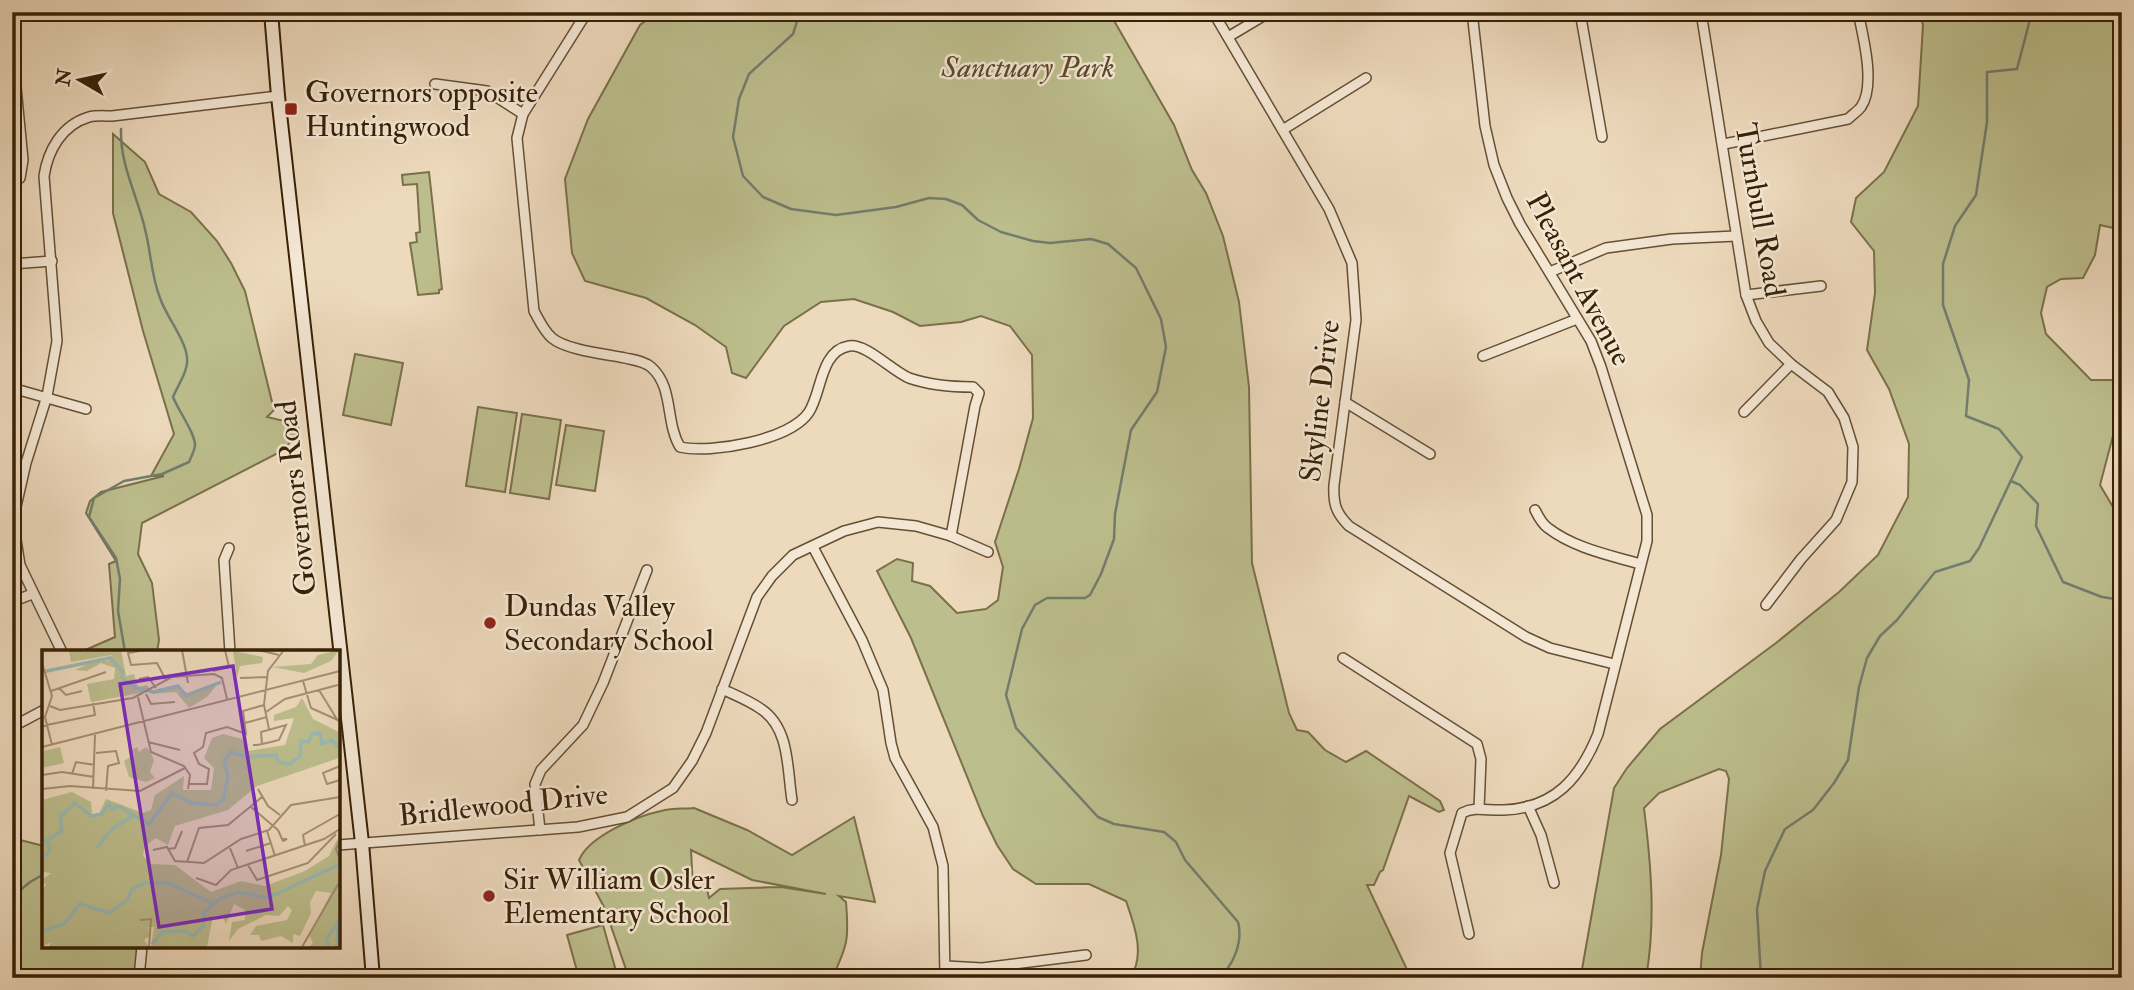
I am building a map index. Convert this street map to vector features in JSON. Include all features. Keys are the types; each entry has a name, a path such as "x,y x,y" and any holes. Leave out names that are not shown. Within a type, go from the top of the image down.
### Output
{"main road":[{"name":"Governors Road","path":"271,12 278,96 362,843 373,978"}],"street":[{"path":"587,12 523,114 517,138 534,311 552,338 565,345 637,360 650,366 664,384 674,437 680,447 694,451 758,440 793,427 811,410 826,366 835,351 850,345 861,348 912,379 973,387 979,393 951,537"},
{"name":"Skyline Drive","path":"1213,12 1329,209 1352,263 1356,320 1333,503 1338,515 1349,526 1526,637 1550,648 1614,664"},
{"path":"1228,37 1270,12"},
{"name":"Pleasant Avenue","path":"1472,12 1485,127 1494,165 1507,198 1591,341 1613,399 1647,514 1647,541 1598,734 1588,760 1564,788 1528,806 1502,811 1475,809"},
{"path":"1580,12 1602,137"},
{"name":"Turnbull Road","path":"1701,12 1746,295 1756,321 1769,343 1828,392 1844,418 1853,447 1852,482 1836,520 1801,559 1766,605"},
{"path":"1724,144 1848,119 1862,106 1867,85 1866,55 1858,12"},
{"path":"12,46 23,160 20,178"},
{"path":"1284,129 1366,78"},
{"path":"435,84 487,91 523,114"},
{"path":"61,650 20,565 14,511 47,397 57,341 44,176 47,156 57,139 91,116 112,116 278,96"},
{"path":"1550,272 1589,254 1619,245 1736,236"},
{"path":"12,264 52,261"},
{"path":"1746,295 1821,286"},
{"path":"1483,356 1577,319"},
{"path":"1744,412 1791,364"},
{"path":"12,388 86,409"},
{"path":"1345,402 1430,454"},
{"path":"1535,510 1546,527 1567,539 1592,550 1640,564"},
{"name":"Bridlewood Drive","path":"340,845 593,825 628,817 673,788 692,761 706,733 757,597 772,576 793,555 844,531 878,522 916,526 988,552"},
{"path":"813,547 862,640 883,690 895,758 933,827 943,866 945,978"},
{"path":"229,548 225,560 230,650"},
{"path":"540,830 535,784 541,769 583,724 603,684 646,570"},
{"path":"12,602 33,594"},
{"path":"1343,657 1477,744 1482,759 1475,809 1462,813 1450,853 1469,933"},
{"path":"722,689 760,708 773,718 782,732 792,800"},
{"path":"12,726 42,711"},
{"path":"1528,806 1541,835 1554,883"},
{"path":"139,978 142,948"},
{"path":"946,965 982,968 1086,954"}],"green space":[{"name":"Sanctuary Park","path":"657,12 1109,12 1174,125 1223,236 1239,302 1249,387 1252,563 1289,713 1297,730 1308,732 1325,750 1346,762 1366,751 1440,801 1444,810 1439,812 1409,796 1383,870 1374,885 1367,885 1411,978 1130,978 1135,969 1138,950 1126,901 1089,884 1036,884 1013,869 997,845 983,816 911,638 877,571 897,559 913,563 912,581 930,586 957,613 986,609 998,600 1003,567 995,542 1033,418 1032,355 1010,326 981,316 961,322 920,326 893,312 854,299 821,302 784,326 746,378 732,373 726,347 695,325 646,298 585,281 572,253 565,179 588,119 640,25"},
{"path":"1919,12 2122,12 2122,230 2100,225 2095,255 2083,278 2061,279 2047,287 2041,313 2046,334 2091,380 2122,380 2122,423 2114,432 2100,485 2116,512 2122,515 2122,978 1700,978 1702,953 1721,855 1729,779 1726,771 1719,769 1659,793 1644,808 1651,893 1651,936 1646,978 1578,978 1581,975 1614,788 1627,768 1660,729 1776,643 1839,592 1878,555 1908,497 1909,444 1889,389 1867,350 1875,293 1874,251 1851,222 1856,198 1884,172 1918,106 1923,25"},
{"path":"113,134 145,162 159,194 191,212 217,241 231,263 245,291 274,410 267,417 297,424 299,430 284,450 142,523 138,554 152,583 159,640 157,650 85,650 115,637 109,564 116,561 86,513 90,501 101,492 164,476 151,476 174,434 143,331 113,213"},
{"path":"429,172 442,289 439,293 418,295 410,243 417,242 416,233 420,232 417,184 403,185 402,175"},
{"path":"355,354 403,363 391,425 343,415"},
{"path":"478,407 517,413 505,492 466,486"},
{"path":"522,414 561,420 549,499 510,493"},
{"path":"566,425 604,431 595,491 556,485"},
{"path":"694,808 747,830 792,855 854,817 875,902 839,896 846,902 847,933 844,949 832,978 629,978 605,909 579,860 584,851 603,835 627,822 665,810","holes":["691,850 752,880 826,894 781,887 720,889 709,898 706,885 693,887"]},
{"path":"12,838 42,846 42,948 138,948 135,978 12,978"},
{"path":"603,925 618,978 579,978 567,935"}],"waterway":[{"path":"800,12 793,34 749,74 739,99 733,137 743,176 763,197 791,209 836,215 896,207 929,198 946,199 962,205 978,220 1001,232 1033,241 1050,243 1091,239 1108,244 1136,268 1161,319 1166,347 1157,392 1131,430 1115,514 1114,539 1101,574 1090,595 1085,598 1047,598 1035,605 1022,629 1006,695 1016,728 1098,817 1114,824 1164,832 1176,842 1185,860 1238,922 1236,953 1229,967 1218,978"},
{"path":"1761,978 1757,909 1765,871 1785,829 1813,810 1848,760 1859,687 1867,658 1880,636 1897,620 1935,572 1970,561 1979,548 2022,457 1999,429 1966,416 1969,380 1943,305 1943,264 1955,226 1976,195 1987,122 1987,72 2017,69 2032,12"},
{"path":"121,129 123,155 142,216 157,289 186,350 186,367 173,397 195,445 189,462 162,474 124,481 94,498 89,517 116,558 120,579 118,611 125,650"},
{"path":"2011,481 2020,485 2038,504 2036,526 2063,582 2102,597 2122,600"},
{"path":"12,897 42,875"}],"place":[{"name":"Governors opposite Huntingwood","path":"291,109"},
{"name":"Dundas Valley Secondary School","path":"490,623"},
{"name":"Sir William Osler Elementary School","path":"489,896"}]}
